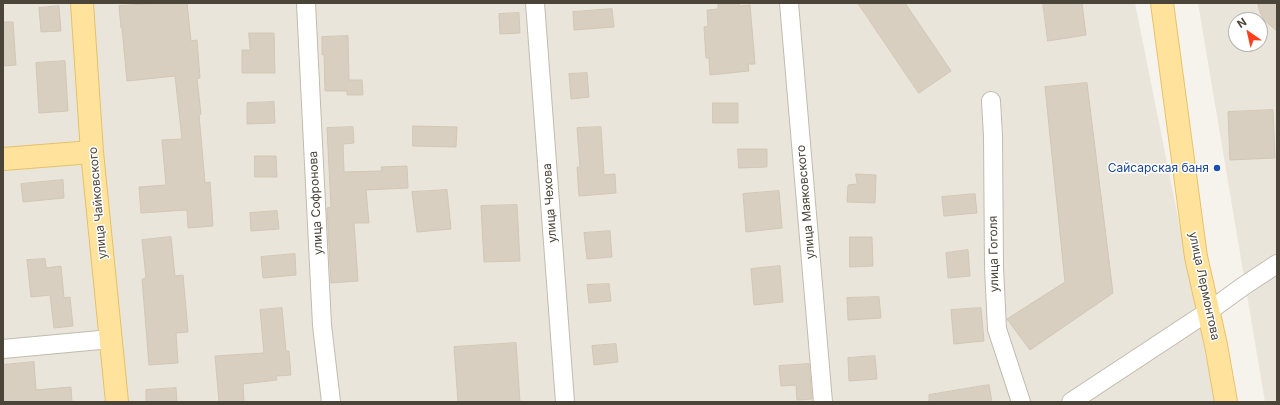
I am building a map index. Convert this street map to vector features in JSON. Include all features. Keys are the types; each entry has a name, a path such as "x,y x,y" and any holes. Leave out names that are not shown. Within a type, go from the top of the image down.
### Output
{"main road":[{"name":"улица Чайковского","path":"82,3 92,152 117,402"},
{"name":"улица Лермонтова","path":"1162,3 1196,257 1209,311 1226,402"},
{"path":"3,159 92,152"}],"street":[{"name":"улица Софронова","path":"306,3 322,324 331,402"},
{"name":"улица Чехова","path":"535,3 565,402"},
{"name":"улица Маяковского","path":"789,3 823,402"},
{"name":"улица Гоголя","path":"991,101 993,136 994,268 997,329 1021,402"},
{"path":"1071,402 1209,311 1277,264"},
{"path":"3,349 111,339"}],"shaded area":[{"path":"3,3 1135,3 1215,402 3,402"},
{"path":"1198,3 1277,3 1277,402 1265,402"}],"building":[{"path":"187,3 191,41 197,40 200,78 197,79 201,114 199,115 205,183 210,182 213,226 188,228 187,210 141,213 139,187 166,185 162,140 182,139 175,76 127,81 119,6"},
{"path":"739,3 739,6 750,5 755,64 748,64 749,71 710,75 709,58 706,58 704,27 708,26 707,10 718,9 718,4"},
{"path":"858,3 905,3 951,71 919,93"},
{"path":"1043,3 1082,3 1086,35 1048,41"},
{"path":"1258,3 1277,3 1277,31 1268,23 1268,12 1260,12"},
{"path":"59,6 61,31 41,32 39,8"},
{"path":"612,9 614,27 574,30 573,12"},
{"path":"519,13 520,33 500,34 499,14"},
{"path":"3,22 13,22 16,65 3,66"},
{"path":"249,33 274,33 275,73 242,73 242,50 250,50"},
{"path":"348,36 349,80 362,80 363,95 347,95 347,91 325,91 322,37"},
{"path":"65,61 68,111 39,113 36,63"},
{"path":"587,73 589,97 571,99 569,74"},
{"path":"1087,83 1113,293 1030,350 1007,319 1065,282 1045,87"},
{"path":"274,102 275,123 247,124 247,103"},
{"path":"713,103 738,103 738,123 713,123"},
{"path":"1273,110 1275,158 1230,160 1228,112"},
{"path":"413,126 457,127 456,147 413,146"},
{"path":"353,127 354,143 343,144 344,172 382,171 381,167 407,166 408,188 366,190 369,223 354,223 358,281 331,283 327,208 331,207 327,128"},
{"path":"601,127 604,175 615,174 616,193 579,196 577,167 580,167 577,128"},
{"path":"738,149 767,149 767,167 739,168"},
{"path":"255,156 276,156 277,177 255,177"},
{"path":"856,174 876,175 875,203 847,202 848,185 857,184"},
{"path":"63,180 64,198 23,202 21,184"},
{"path":"447,190 451,229 417,232 412,192"},
{"path":"779,191 782,228 746,232 743,194"},
{"path":"975,194 977,213 944,216 942,197"},
{"path":"517,205 520,261 484,262 481,206"},
{"path":"277,211 279,229 251,231 250,213"},
{"path":"610,231 612,257 587,259 584,233"},
{"path":"171,237 175,276 183,275 188,332 176,333 178,363 149,365 142,279 146,278 142,240"},
{"path":"850,237 872,237 873,266 850,267"},
{"path":"968,250 970,276 948,278 946,253"},
{"path":"295,254 296,275 263,278 261,257"},
{"path":"45,259 46,268 61,266 64,298 70,297 73,326 54,328 50,295 31,297 27,260"},
{"path":"780,266 783,302 754,305 751,269"},
{"path":"609,284 611,301 589,303 587,285"},
{"path":"879,297 881,318 848,320 847,298"},
{"path":"282,308 286,351 289,351 291,375 276,376 277,380 243,384 244,402 219,402 215,356 264,353 260,310"},
{"path":"981,308 984,341 954,344 951,310"},
{"path":"516,343 520,402 458,402 454,347"},
{"path":"616,344 618,362 594,365 592,346"},
{"path":"875,356 877,379 849,381 848,358"},
{"path":"34,362 36,390 71,387 72,402 3,402 3,365"},
{"path":"809,364 812,399 797,400 796,385 781,386 779,366"},
{"path":"989,385 992,402 929,402 929,395"},
{"path":"176,388 177,402 146,402 146,390"}],"place":[{"name":"Сайсарская баня","path":"1217,168"}]}
